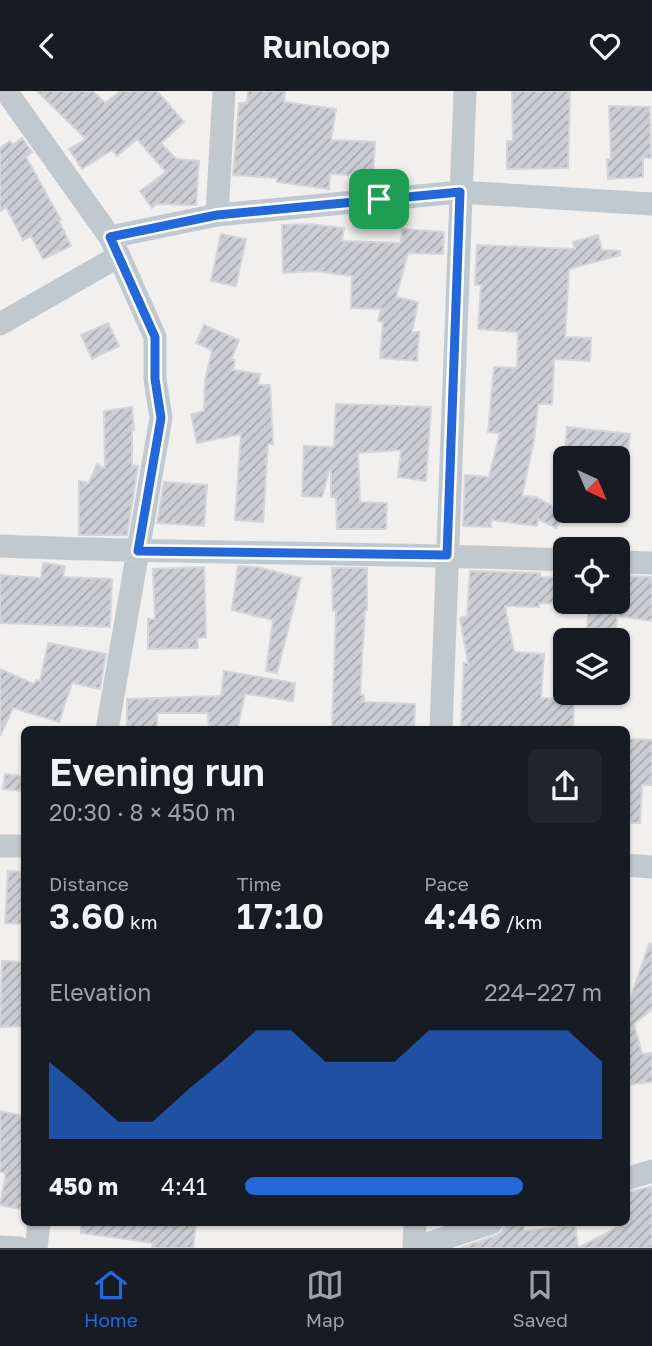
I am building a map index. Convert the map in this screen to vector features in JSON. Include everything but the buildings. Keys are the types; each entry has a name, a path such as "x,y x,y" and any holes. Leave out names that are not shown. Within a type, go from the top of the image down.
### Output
{"street":[{"path":"6,91 114,247 155,337 155,379 161,418 108,726"},
{"path":"217,215 224,91"},
{"path":"441,726 465,91"},
{"path":"0,324 114,247 217,215 460,192 652,204"},
{"path":"0,546 553,559"},
{"path":"630,562 652,563"},
{"path":"0,846 21,846"},
{"path":"630,865 652,867"},
{"path":"630,1178 652,1171"},
{"path":"36,1248 39,1226"},
{"path":"415,1226 415,1248 482,1226"},
{"path":"0,1247 19,1248"}],"route":[{"path":"460,192 447,555 138,551 161,418 155,379 155,337 110,237 217,215 379,199 460,192"}]}
